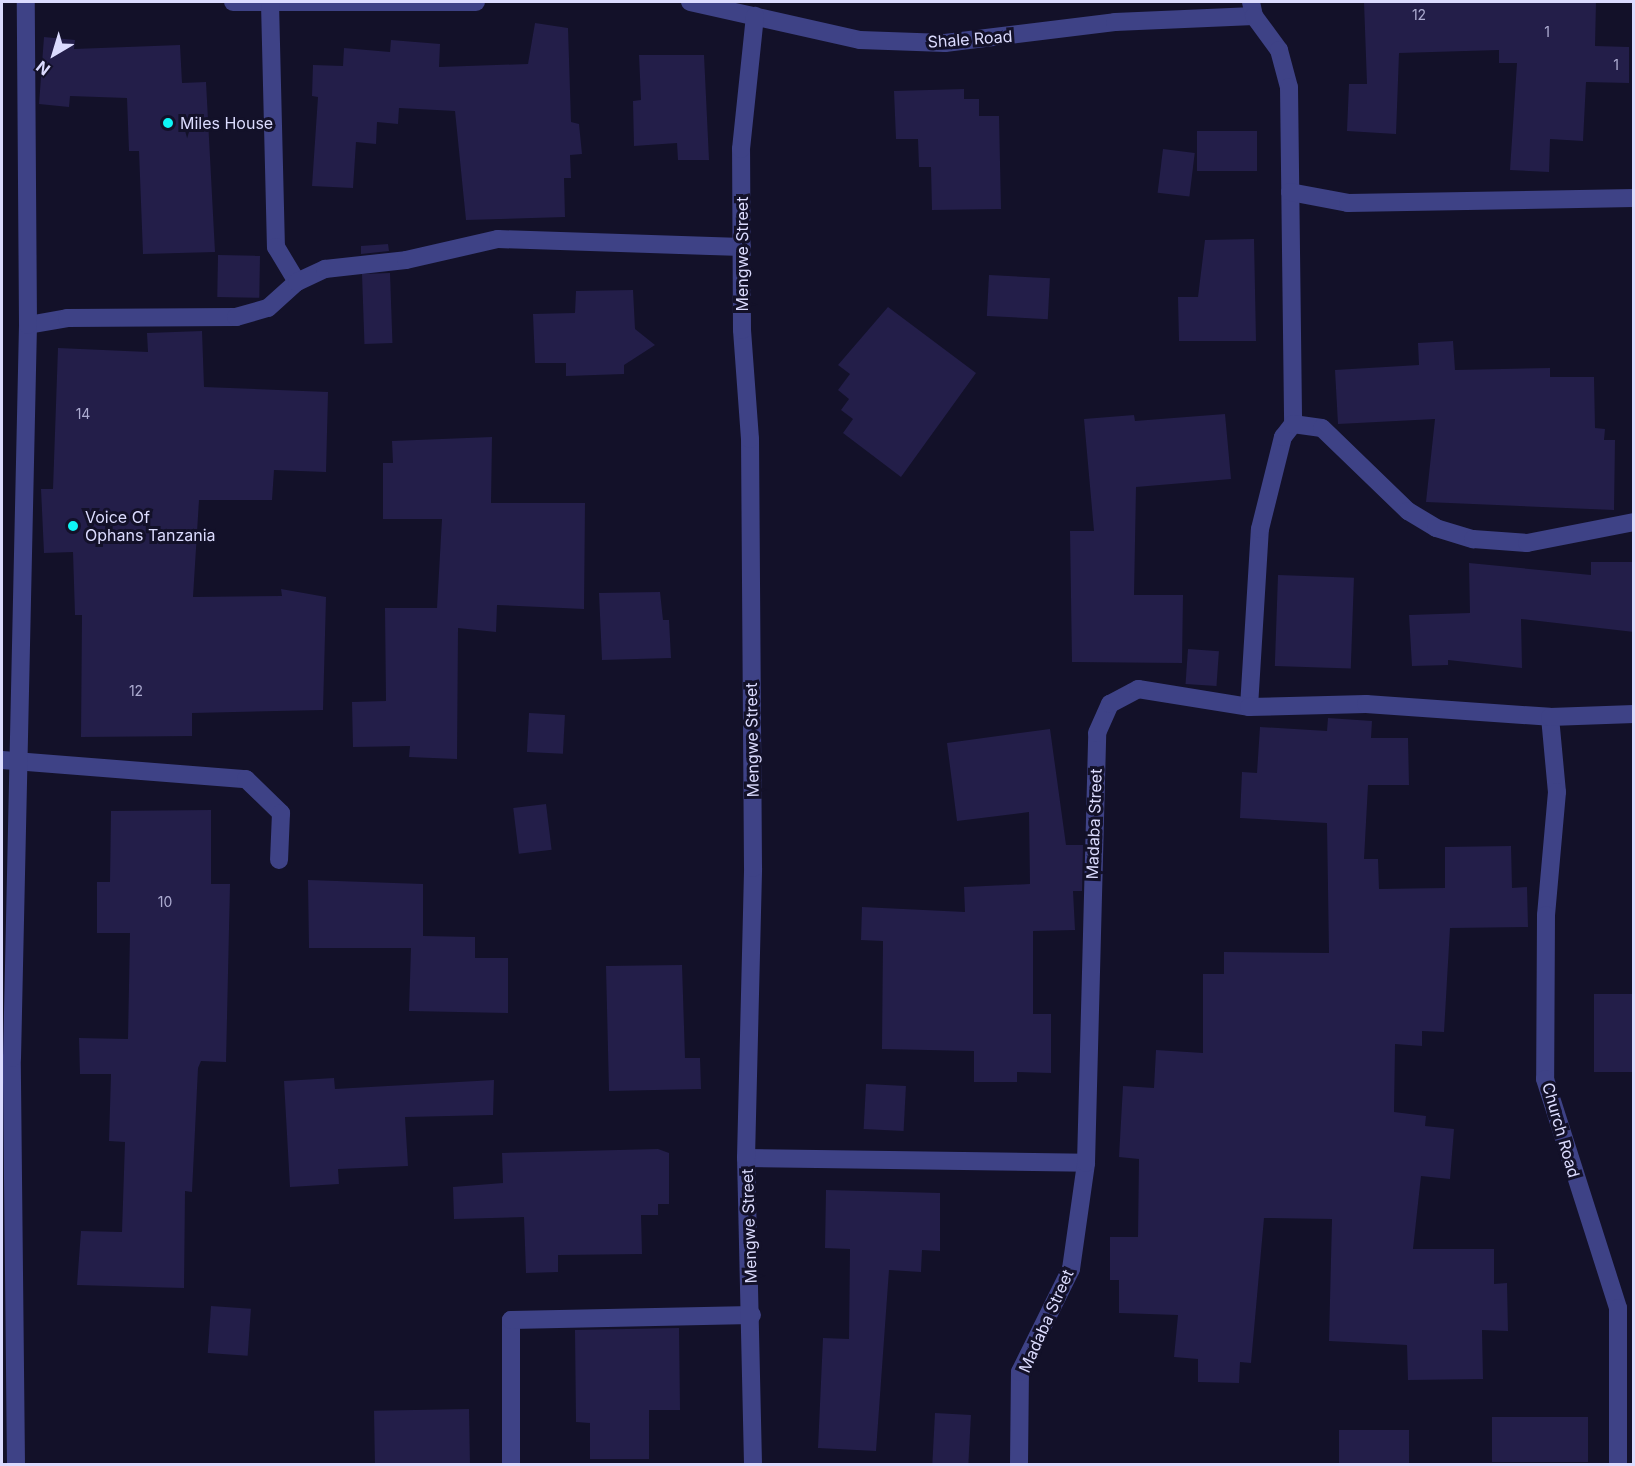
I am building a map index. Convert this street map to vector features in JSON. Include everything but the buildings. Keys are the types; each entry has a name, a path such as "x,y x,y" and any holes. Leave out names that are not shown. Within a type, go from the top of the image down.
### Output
{"street":[{"path":"16,1464 10,1331 12,1058 10,761 28,325 26,2"},
{"path":"233,2 476,2"},
{"name":"Shale Road","path":"690,2 860,40 945,43 1115,22 1252,9"},
{"path":"270,3 276,247 297,282"},
{"path":"1249,707 1260,529 1283,437 1293,424 1289,87 1279,50 1252,9"},
{"name":"Mengwe Street","path":"753,1464 752,1315 746,1158 753,868 750,439 742,247 741,149 755,16"},
{"path":"1290,192 1348,203 1634,198"},
{"path":"28,325 67,318 236,317 268,308 297,282 325,269 406,260 498,239 742,247"},
{"path":"1293,424 1322,428 1408,511 1436,528 1473,539 1527,543 1634,522"},
{"name":"Madaba Street","path":"1019,1464 1020,1372 1071,1269 1086,1163 1101,717 1123,694 1138,689 1249,707 1366,704 1550,717 1634,714"},
{"name":"Church Road","path":"1550,717 1557,792 1546,915 1545,1079 1618,1308 1618,1464"},
{"path":"10,761 246,779 282,813 279,860"},
{"path":"746,1158 1086,1163"},
{"path":"511,1464 511,1320 752,1315"}],"place":[{"name":"Miles House","path":"168,123"},
{"name":"Voice Of Ophans Tanzania","path":"73,526"}]}
